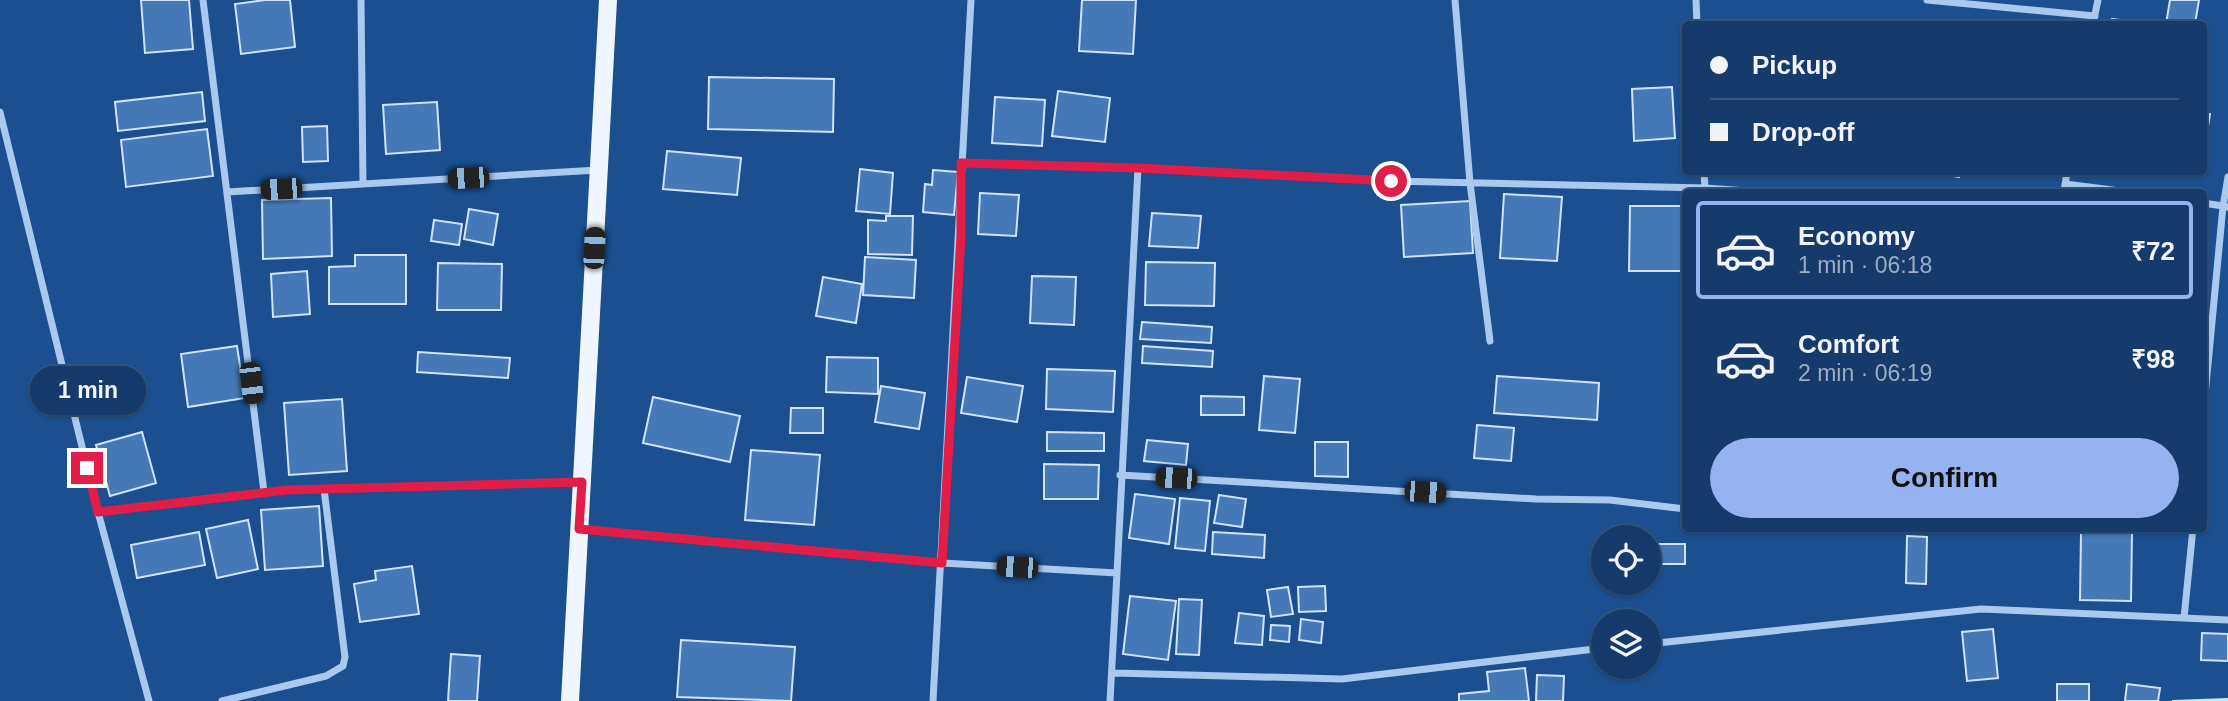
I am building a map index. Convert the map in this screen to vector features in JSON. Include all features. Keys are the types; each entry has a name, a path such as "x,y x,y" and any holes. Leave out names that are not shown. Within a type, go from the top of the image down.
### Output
{"main road":[{"path":"570,701 608,0"}],"street":[{"path":"203,0 264,492"},
{"path":"361,0 363,184"},
{"path":"933,701 961,236 961,163 971,0"},
{"path":"1455,0 1470,183 1490,341"},
{"path":"1696,0 1697,21"},
{"path":"1927,0 2094,20 2098,0"},
{"path":"0,112 98,512 149,701"},
{"path":"961,163 1470,183 1719,189"},
{"path":"1110,701 1114,673 1120,475 1138,168"},
{"path":"227,192 598,170"},
{"path":"1704,175 1705,188"},
{"path":"2064,189 2066,175"},
{"path":"2207,380 2228,177"},
{"path":"2065,184 2104,189"},
{"path":"2207,204 2226,206"},
{"path":"1120,475 1536,499 1610,500 1682,509"},
{"path":"98,512 264,492 582,482"},
{"path":"222,701 326,676 343,666 345,657 324,489"},
{"path":"579,529 942,563 1117,573"},
{"path":"2184,618 2193,532"},
{"path":"1661,643 1981,609 2228,620"},
{"path":"1114,673 1342,679 1591,650"}],"building":[{"path":"141,0 189,0 193,49 145,53"},
{"path":"290,0 295,47 241,54 235,4"},
{"path":"1082,0 1136,0 1133,54 1079,51"},
{"path":"2170,0 2199,0 2196,21 2166,21"},
{"path":"709,77 834,79 833,132 708,129"},
{"path":"1672,87 1675,138 1634,141 1632,89"},
{"path":"1058,91 1110,98 1105,142 1052,136"},
{"path":"202,92 205,121 118,131 115,102"},
{"path":"995,97 1045,100 1042,146 992,143"},
{"path":"437,102 440,150 386,154 383,105"},
{"path":"327,126 328,161 303,162 302,127"},
{"path":"207,129 213,176 126,187 121,140"},
{"path":"667,151 741,158 737,195 663,189"},
{"path":"860,169 893,173 890,214 856,211"},
{"path":"933,170 958,172 954,215 923,212 925,184 932,185"},
{"path":"980,193 1019,195 1016,236 978,234"},
{"path":"1504,194 1562,197 1557,261 1500,258"},
{"path":"331,198 332,256 263,259 262,200"},
{"path":"1470,201 1473,253 1404,257 1401,205"},
{"path":"1630,206 1682,206 1682,271 1629,271"},
{"path":"469,209 498,214 493,245 464,239"},
{"path":"1152,213 1201,216 1198,248 1149,246"},
{"path":"886,216 913,216 912,255 868,254 868,220 886,221"},
{"path":"434,220 462,224 459,245 431,241"},
{"path":"355,255 406,255 406,304 329,304 329,267 355,266"},
{"path":"865,257 916,260 914,298 863,295"},
{"path":"1146,262 1215,263 1214,306 1145,305"},
{"path":"438,263 502,264 501,310 437,310"},
{"path":"307,271 310,314 273,317 271,274"},
{"path":"1032,276 1076,277 1074,325 1030,323"},
{"path":"823,277 862,284 856,323 816,316"},
{"path":"1142,322 1212,327 1211,343 1140,339"},
{"path":"237,346 245,398 188,407 181,354"},
{"path":"1143,346 1213,351 1212,367 1142,363"},
{"path":"418,352 510,358 508,378 417,372"},
{"path":"827,357 878,358 878,394 826,392"},
{"path":"1047,369 1115,371 1113,412 1046,409"},
{"path":"1264,376 1300,379 1295,433 1259,430"},
{"path":"1497,376 1599,383 1597,420 1494,413"},
{"path":"967,377 1023,386 1017,422 961,413"},
{"path":"881,386 925,393 919,429 875,422"},
{"path":"1201,396 1244,397 1244,415 1201,415"},
{"path":"653,397 740,416 730,462 643,443"},
{"path":"342,399 347,471 289,475 284,403"},
{"path":"791,408 823,408 823,433 790,433"},
{"path":"1477,425 1514,428 1511,461 1474,458"},
{"path":"142,432 156,483 110,496 96,445"},
{"path":"1047,432 1104,433 1104,451 1047,451"},
{"path":"1147,440 1188,444 1186,465 1144,461"},
{"path":"1315,442 1348,442 1348,477 1315,476"},
{"path":"751,450 820,455 814,525 745,520"},
{"path":"1044,464 1099,465 1098,499 1044,499"},
{"path":"1135,494 1175,499 1169,544 1129,538"},
{"path":"1219,495 1246,499 1242,527 1214,523"},
{"path":"1180,498 1210,501 1205,551 1175,548"},
{"path":"319,506 323,566 265,570 261,510"},
{"path":"248,520 258,569 217,578 206,529"},
{"path":"199,532 205,565 137,578 131,545"},
{"path":"1213,532 1265,535 1264,558 1212,554"},
{"path":"2081,533 2132,533 2131,601 2080,600"},
{"path":"1907,536 1927,537 1926,584 1906,583"},
{"path":"1661,544 1685,544 1685,564 1661,564"},
{"path":"412,566 419,614 360,622 354,584 376,580 375,571"},
{"path":"1325,586 1326,611 1299,612 1298,587"},
{"path":"1288,587 1293,614 1271,617 1267,590"},
{"path":"1130,596 1176,601 1168,660 1123,654"},
{"path":"1179,599 1202,600 1199,655 1176,654"},
{"path":"1239,613 1264,616 1262,645 1235,643"},
{"path":"1301,619 1323,622 1321,643 1299,640"},
{"path":"1271,625 1290,626 1289,642 1270,640"},
{"path":"1993,629 1998,678 1967,681 1962,632"},
{"path":"2202,633 2228,634 2228,661 2201,660"},
{"path":"681,640 795,647 791,701 677,697"},
{"path":"451,654 480,656 477,701 448,701"},
{"path":"1525,668 1529,701 1459,701 1459,694 1489,691 1487,672"},
{"path":"1537,675 1564,676 1563,701 1536,701"},
{"path":"2057,684 2089,684 2089,701 2057,701"},
{"path":"2127,684 2160,688 2158,701 2125,701"},
{"path":"2228,699 2228,701 2172,701"}],"route":[{"path":"87,468 98,512 287,490 582,482 579,529 942,563 961,236 961,163 1138,168 1391,181"}]}
